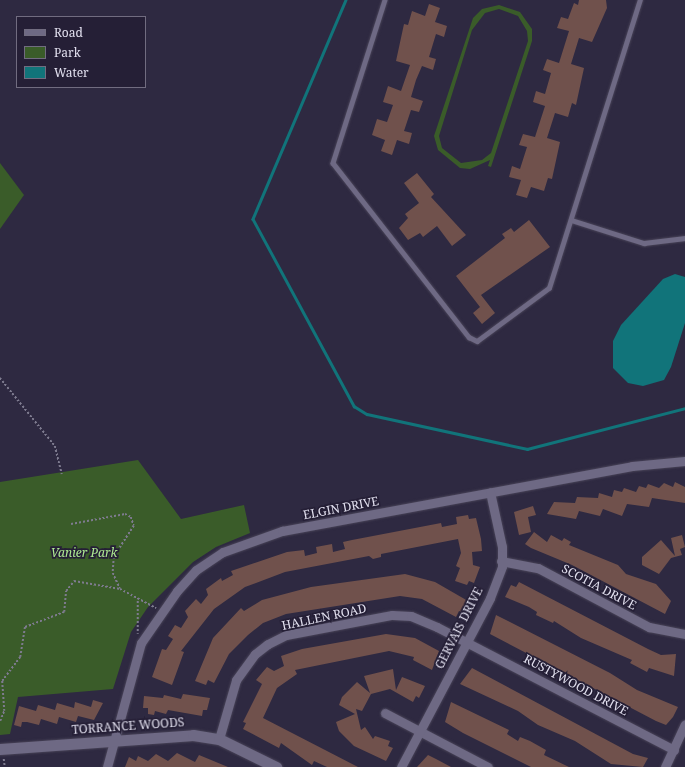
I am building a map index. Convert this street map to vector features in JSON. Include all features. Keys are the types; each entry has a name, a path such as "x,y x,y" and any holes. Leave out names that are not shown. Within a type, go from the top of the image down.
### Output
{"street":[{"name":"ELGIN DRIVE","path":"107,767 142,643 162,611 196,570 223,552 260,537 632,466 685,461"},
{"name":"GERVAIS DRIVE","path":"401,767 490,598 501,561 502,547 490,492"},
{"name":"SCOTIA DRIVE","path":"501,561 538,568 649,627 685,634"},
{"name":"HALLEN ROAD","path":"219,739 236,680 243,668 264,647 286,635 392,615 411,616 467,642"},
{"name":"RUSTYWOOD DRIVE","path":"467,642 674,750"},
{"path":"385,713 488,767"},
{"path":"665,767 685,724"},
{"name":"TORRANCE WOODS","path":"0,749 115,739 193,735 219,739 276,767"}],"lane":[{"path":"385,0 333,163 469,337 480,340 549,288 640,0"},
{"path":"571,220 644,243 685,238"}],"path":[{"path":"0,378 55,446 62,474"},
{"path":"72,524 125,514 131,517 134,526 114,557 113,573 120,589"},
{"path":"0,721 4,711 2,681 20,657 25,627 64,612 66,590 74,581 120,589 138,601 162,611"},
{"path":"138,601 136,629 142,643"}],"green space":[{"path":"499,5 520,12 532,29 532,41 491,167 488,166 490,160 470,169 460,168 438,150 434,136 473,18 482,9","holes":["499,9 518,16 527,31 528,41 491,153 482,160 461,163 442,148 439,136 472,30 485,13"]},
{"path":"0,163 24,195 0,229"},
{"name":"Vanier Park","path":"138,460 181,519 244,505 250,533 216,547 193,562 148,607 131,632 113,689 18,697 10,734 0,735 0,482"}],"water":[{"path":"675,274 685,277 685,323 671,367 664,380 643,386 628,383 613,368 613,341 621,325 663,279"}],"building":[{"path":"579,0 606,0 607,8 592,42 579,38 571,64 584,68 576,105 572,103 568,117 555,113 547,138 560,142 552,179 548,178 544,191 531,187 527,198 516,195 521,180 509,177 512,166 520,169 527,147 519,145 523,134 535,137 545,106 533,102 536,91 545,94 551,73 543,70 547,59 559,63 569,31 557,28 561,17 568,19 574,3 578,5"},
{"path":"429,4 440,8 435,22 447,26 444,37 436,34 429,57 436,59 433,70 422,66 416,80 411,97 423,101 419,112 411,110 404,131 412,133 409,144 397,140 392,155 381,151 385,140 372,135 377,119 387,122 393,105 383,102 388,86 401,91 410,65 396,61 404,24 408,25 412,11 425,16"},
{"path":"417,173 434,194 431,197 466,235 452,246 437,226 423,237 420,233 408,240 399,228 408,218 405,214 419,203 404,183"},
{"path":"529,220 550,247 481,295 495,313 482,324 473,313 480,307 456,276 505,238 502,234 511,228 514,232"},
{"path":"675,482 685,487 685,503 652,498 649,507 627,504 622,516 603,509 600,516 579,511 576,519 547,514 554,502 575,503 577,497 598,498 599,493 612,497 614,490 622,492 624,488 636,492 639,486 646,488 648,484 659,488 664,483 673,487"},
{"path":"533,506 536,515 528,517 531,532 519,535 514,512"},
{"path":"468,515 469,519 476,518 481,539 482,551 472,552 473,565 480,567 474,583 469,581 467,585 455,581 460,568 456,566 461,553 458,539 381,554 381,557 373,559 369,556 285,572 245,587 214,609 181,651 184,652 172,685 152,677 162,649 166,650 173,639 168,636 175,625 181,628 188,617 185,611 196,599 201,604 208,595 206,589 221,578 222,581 233,575 231,571 287,552 304,550 305,556 317,553 316,547 332,544 333,552 345,549 343,542 441,523 442,527 457,524 456,517"},
{"path":"534,532 547,542 551,535 562,541 564,538 571,542 569,545 618,565 626,574 656,584 671,601 665,614 572,565 531,548 525,544"},
{"path":"682,535 685,547 680,549 682,555 671,558 659,574 642,565 642,557 661,540 675,556 671,538"},
{"path":"405,574 435,582 468,601 462,612 459,611 456,617 422,599 400,596 286,614 263,623 248,635 229,654 214,683 208,680 206,685 195,681 213,638 241,608 244,611 262,600 311,587"},
{"path":"519,582 661,655 676,654 674,676 649,668 647,672 630,663 632,660 581,638 554,621 553,623 536,615 537,612 529,607 505,597 511,585 516,587"},
{"path":"496,615 610,673 637,690 678,707 673,717 666,725 656,721 490,634"},
{"path":"386,634 415,638 439,651 432,670 413,660 414,657 389,651 295,670 297,674 277,688 263,718 358,767 327,767 314,761 312,765 281,743 279,748 243,729 246,723 243,722 262,684 256,680 267,667 274,671 284,666 281,656 302,649"},
{"path":"472,668 633,754 648,758 643,767 611,764 575,741 538,725 518,711 460,684"},
{"path":"393,669 396,690 402,677 425,686 419,698 416,696 413,702 390,689 371,694 362,711 356,709 361,730 365,727 373,739 375,736 390,741 388,746 393,748 386,761 354,746 339,731 336,722 355,714 339,705 342,697 357,682 370,693 364,676"},
{"path":"183,694 210,698 207,710 203,710 202,716 168,710 166,714 155,711 154,715 148,714 148,708 143,708 144,696 163,698 164,695 181,699"},
{"path":"93,700 103,703 94,720 78,716 76,722 59,717 57,724 41,719 39,725 22,722 21,727 14,725 19,706 36,711 38,705 55,710 57,703 74,708 75,702 91,707"},
{"path":"451,702 509,730 507,734 518,741 520,737 530,741 546,750 544,755 569,767 531,767 463,733 445,722"},
{"path":"177,753 195,762 199,755 228,767 125,767 129,757 136,761 138,756 148,761 156,754 168,761"},
{"path":"428,755 436,759 451,767 417,767"}],"waterway":[{"path":"346,0 253,219 354,406 367,414 527,449 685,408"}]}
